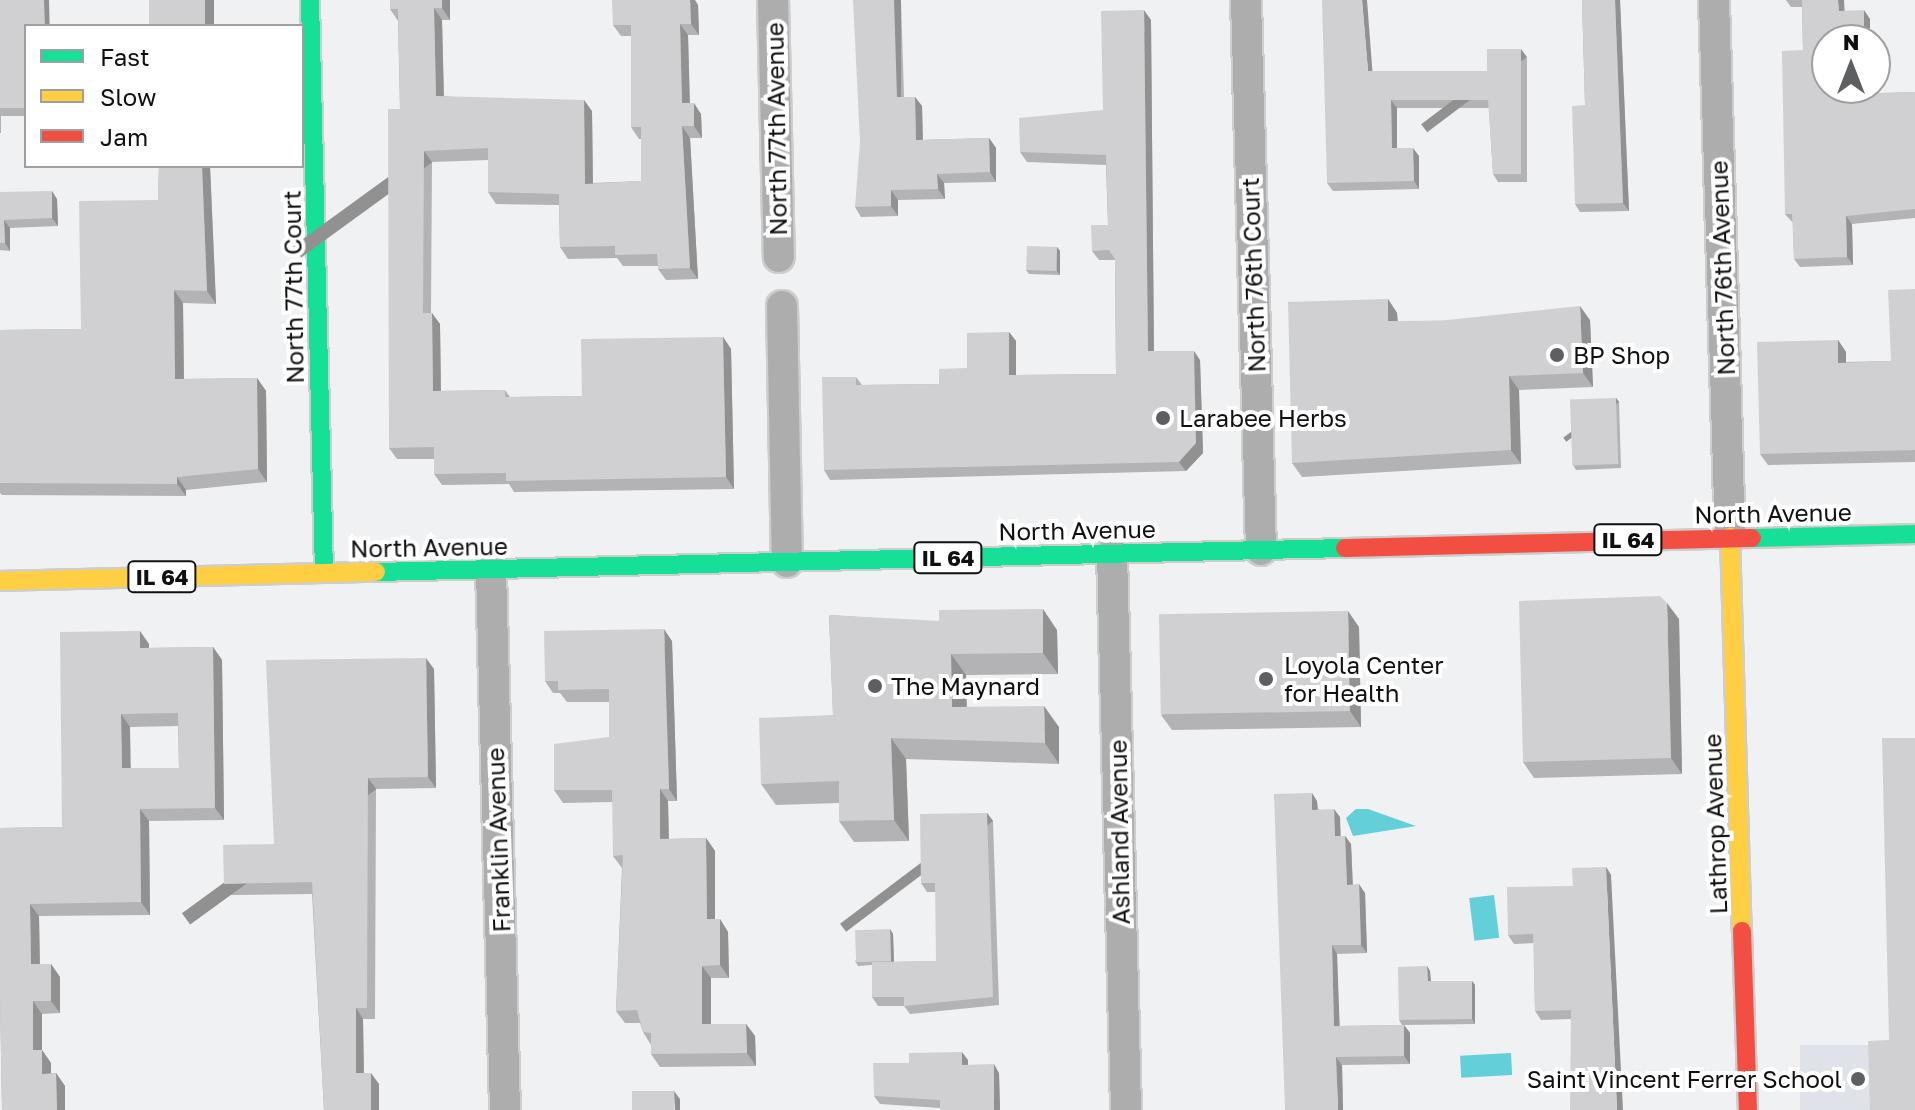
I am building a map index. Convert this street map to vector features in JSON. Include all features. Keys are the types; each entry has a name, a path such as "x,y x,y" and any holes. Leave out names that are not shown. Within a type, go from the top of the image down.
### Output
{"main road":[{"name":"North 77th Court","path":"310,0 324,573"},
{"name":"North Avenue","path":"0,581 1915,534"},
{"name":"Lathrop Avenue","path":"1730,537 1748,1110"}],"street":[{"name":"North 77th Avenue","path":"773,0 779,257"},
{"name":"North 76th Court","path":"1246,0 1261,550"},
{"name":"North 76th Avenue","path":"1714,0 1730,537"},
{"path":"782,306 787,562"},
{"name":"Ashland Avenue","path":"1112,553 1126,1110"},
{"name":"Franklin Avenue","path":"491,569 505,1110"}],"shaded area":[{"name":"Saint Vincent Ferrer School","path":"1800,1045 1915,1045 1915,1110 1800,1110"}],"water":[{"path":"1356,809 1368,809 1416,826 1353,836 1346,818"},
{"path":"1494,895 1499,938 1474,941 1469,898"},
{"path":"1511,1053 1512,1075 1461,1078 1460,1056"}],"building":[{"path":"0,0 44,0 45,24 24,24 24,108 0,108"},
{"path":"149,0 205,0 205,24 149,24"},
{"path":"390,0 442,0 442,8 434,8 436,96 584,100 585,184 641,181 641,127 631,127 631,25 613,25 612,0 690,0 691,24 680,24 682,103 694,103 694,126 682,126 690,268 658,269 657,254 615,255 615,246 560,247 559,194 488,192 488,148 424,151 423,313 432,313 433,391 505,390 505,397 582,396 581,339 723,337 726,477 506,481 506,473 434,474 434,447 389,448 388,109 400,109 398,9 390,9"},
{"path":"853,0 894,0 897,97 915,97 916,140 989,138 990,172 937,174 938,189 891,190 891,206 855,207 860,142"},
{"path":"1322,0 1362,0 1368,71 1487,71 1487,49 1521,49 1521,174 1493,174 1488,100 1391,100 1392,148 1413,148 1414,181 1327,183"},
{"path":"1582,0 1615,0 1623,203 1575,204 1572,106 1585,105"},
{"path":"1802,0 1838,0 1839,11 1864,10 1864,24 1811,24 1811,104 1891,104 1891,93 1915,92 1915,209 1846,216 1847,257 1794,259 1792,214 1785,214 1782,51 1803,50"},
{"path":"1144,10 1148,351 1194,351 1196,443 1179,462 824,470 822,377 856,377 856,385 939,384 939,369 967,368 967,333 1009,332 1009,375 1116,374 1115,259 1109,250 1092,251 1091,225 1108,225 1106,155 1020,152 1019,118 1103,110 1101,11"},
{"path":"159,168 202,168 207,291 174,290 175,379 257,378 258,469 177,477 177,484 0,483 0,330 81,329 79,201 158,200"},
{"path":"52,191 52,218 4,220 5,243 0,243 0,192"},
{"path":"1027,246 1057,247 1056,271 1026,270"},
{"path":"1915,289 1915,450 1760,454 1757,342 1838,340 1838,363 1891,361 1888,290"},
{"path":"1388,299 1388,321 1438,321 1580,306 1583,373 1509,376 1511,450 1292,463 1288,302"},
{"path":"1616,398 1618,464 1572,466 1570,400"},
{"path":"1660,596 1667,603 1671,758 1523,762 1519,601"},
{"path":"1043,609 1043,653 951,654 952,707 1044,706 1045,743 891,738 894,820 839,821 839,781 761,784 759,718 833,715 829,615 939,621 939,610"},
{"name":"Loyola Center for Health","path":"1348,611 1350,711 1161,714 1159,614"},
{"path":"664,629 669,789 660,789 660,839 706,838 707,919 720,919 720,965 702,966 702,1024 746,1024 747,1053 651,1054 651,1033 643,1032 637,1010 616,1011 623,855 613,856 612,790 554,790 554,744 609,737 609,689 558,690 558,681 545,681 544,631"},
{"path":"140,631 140,648 213,647 215,808 140,809 141,902 30,904 31,964 51,964 51,1001 33,1001 33,1050 42,1050 42,1074 56,1073 57,1110 2,1110 0,828 62,827 60,632","holes":["178,713 179,768 122,768 121,714"]},
{"path":"426,658 428,777 368,778 367,1008 356,1008 356,1073 371,1073 371,1110 324,1110 312,882 224,884 223,845 274,844 266,660"},
{"path":"1882,738 1915,738 1915,1110 1870,1110 1868,1041 1889,1040"},
{"path":"1312,793 1312,810 1334,809 1335,836 1345,836 1347,885 1359,884 1361,945 1332,945 1334,1026 1404,1025 1404,1056 1336,1057 1338,1110 1285,1110 1274,794"},
{"path":"987,813 993,997 904,1006 904,997 872,997 872,962 936,961 935,883 921,883 920,814"},
{"path":"1606,867 1617,1110 1570,1110 1571,1010 1535,1011 1533,934 1508,935 1507,887 1573,886 1572,868"},
{"path":"890,929 891,961 856,962 855,930"},
{"path":"1427,966 1428,981 1472,981 1472,1019 1399,1020 1398,967"},
{"path":"962,1052 962,1065 994,1064 994,1110 940,1110 940,1100 874,1096 873,1063 909,1063 909,1053"},
{"path":"632,1091 674,1091 674,1110 632,1110"}],"traffic: fast":[{"path":"310,0 324,573"},
{"path":"1752,538 1915,534"},
{"path":"376,572 1345,548"}],"traffic: slow":[{"path":"1730,537 1742,931"},
{"path":"0,581 376,572"}],"traffic: jam":[{"path":"1345,548 1752,538"},
{"path":"1742,931 1748,1110"}],"place":[{"name":"BP Shop","path":"1557,355"},
{"name":"Larabee Herbs","path":"1163,418"},
{"name":"Loyola Center for Health","path":"1266,679"},
{"name":"The Maynard","path":"875,686"},
{"name":"Saint Vincent Ferrer School","path":"1858,1079"}]}
